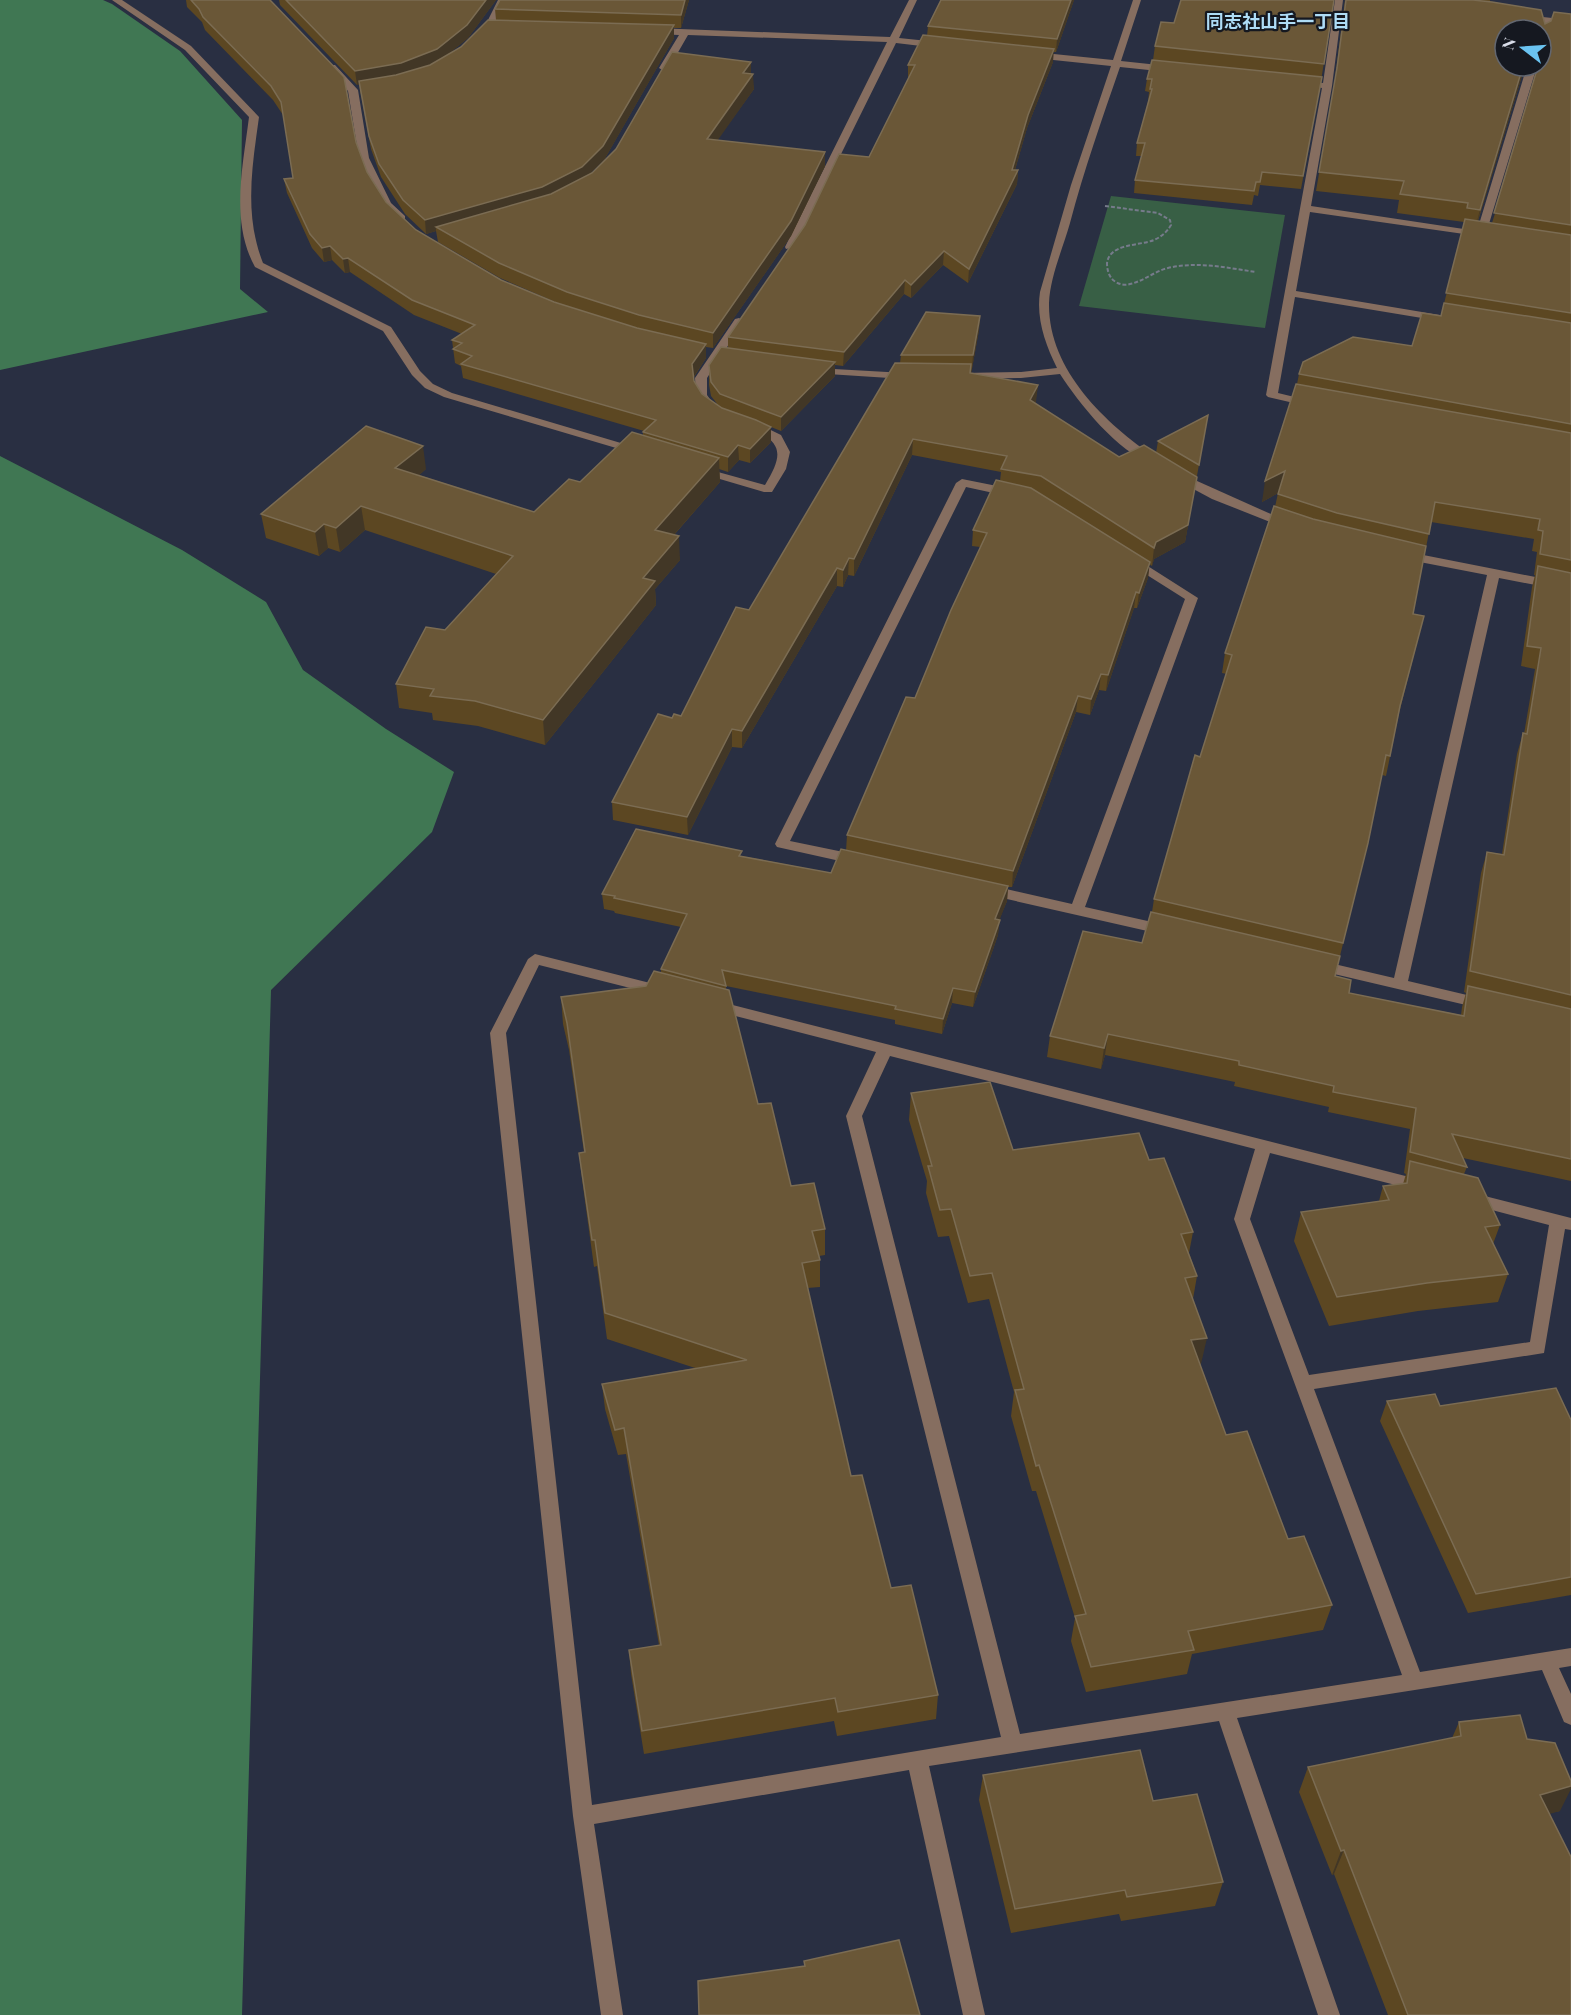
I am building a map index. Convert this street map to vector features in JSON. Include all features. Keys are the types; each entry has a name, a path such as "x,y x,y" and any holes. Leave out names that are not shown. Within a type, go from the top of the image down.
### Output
{"street":[{"path":"116,0 188,48 254,117 244,199 250,246 260,265 387,329 416,373 429,386 448,395 654,456"},
{"path":"475,42 489,27 502,0"},
{"path":"784,257 798,237 913,0"},
{"path":"1137,0 1068,212 1044,303 1050,340 1064,370 1094,413 1117,435 1166,469 1216,496 1295,527"},
{"path":"1320,405 1272,395 1327,86 1339,0"},
{"path":"1512,17 1545,24 1571,23"},
{"path":"489,27 500,27"},
{"path":"639,30 894,40 953,46"},
{"path":"656,82 685,32"},
{"path":"1023,54 1181,70"},
{"path":"323,58 358,89 364,158 387,204 409,226"},
{"path":"1305,208 1486,236 1529,78"},
{"path":"1294,82 1327,86"},
{"path":"1289,293 1454,320"},
{"path":"724,417 708,407 699,389 701,378 743,316"},
{"path":"800,369 874,376 917,376"},
{"path":"951,376 1021,375 1064,370"},
{"path":"688,466 768,490 784,463 786,454 783,445 766,430 742,423"},
{"path":"873,864 782,843 962,483 1024,496"},
{"path":"1393,552 1571,588"},
{"path":"1077,909 1192,598 1123,554"},
{"path":"1400,984 1494,573"},
{"path":"975,886 1181,933"},
{"path":"612,2015 583,1816 498,1033 535,959 682,997"},
{"path":"1308,963 1503,1008"},
{"path":"704,1002 1434,1189"},
{"path":"885,1049 854,1116 1013,1744"},
{"path":"1264,1146 1242,1220 1414,1682"},
{"path":"1304,1383 1538,1348 1564,1222 1456,1195"},
{"path":"583,1816 917,1759 1571,1657"},
{"path":"1547,1660 1571,1716"},
{"path":"1225,1711 1329,2015"},
{"path":"917,1759 974,2015"}],"path":[{"path":"1098,206 1158,213 1165,216 1171,225 1163,235 1154,240 1120,248 1113,254 1108,261 1107,268 1109,275 1119,284 1135,285 1156,271 1188,265 1293,276"}],"green space":[{"path":"0,0 103,0 112,4 180,51 242,120 240,289 268,312 0,370"},
{"path":"1111,196 1285,215 1265,328 1079,306"},
{"path":"0,456 182,550 266,602 303,670 386,729 454,772 432,832 271,990 242,2015 0,2015"}],"building":[{"path":"191,0 270,0 344,77 356,142 367,172 386,202 416,230 501,280 554,302 637,328 706,344 692,364 694,381 702,394 722,408 771,427 750,449 738,445 728,457 643,432 656,420 461,364 472,356 453,349 462,343 452,340 475,325 412,300 348,258 343,259 330,246 322,248 310,234 284,179 293,178 281,102 271,86 203,17"},
{"path":"286,0 486,0 467,25 437,49 401,63 355,71"},
{"path":"500,0 685,0 681,15 495,9"},
{"path":"941,0 1071,0 1057,39 928,26"},
{"path":"1181,0 1334,0 1324,64 1155,46 1161,22 1174,23"},
{"path":"1346,0 1473,0 1541,10 1543,18 1493,18 1493,78 1519,78 1480,210 1467,208 1468,203 1400,194 1404,181 1319,172"},
{"path":"1554,12 1571,14 1571,225 1494,213 1534,78 1553,78 1552,18"},
{"path":"488,20 674,25 603,146 582,167 542,187 425,220 403,200 379,164 369,136 359,81 396,75 430,65 461,47"},
{"path":"923,35 1054,49 1028,115 1012,170 1018,170 969,269 944,251 911,285 905,280 844,352 728,337 805,225 839,154 869,157 915,65 908,65"},
{"path":"672,52 751,62 743,73 753,74 707,139 825,152 791,221 713,333 639,315 567,292 499,263 436,227 551,194 592,173 616,149"},
{"path":"1152,60 1322,77 1303,176 1262,172 1260,182 1256,182 1254,191 1135,180 1145,143 1137,143 1152,89 1150,89 1152,79 1147,79"},
{"path":"1465,219 1571,235 1571,313 1446,293"},
{"path":"1444,303 1571,323 1571,424 1299,374 1303,362 1353,337 1412,346 1422,313 1441,316"},
{"path":"926,312 980,316 973,355 901,355"},
{"path":"721,347 835,362 781,417 720,394 711,382 709,365"},
{"path":"895,363 971,364 970,373 1038,385 1030,400 1119,457 1144,445 1197,477 1188,525 1156,542 1154,548 1041,476 1001,469 1007,456 913,439 854,559 849,558 843,570 837,568 742,731 732,729 687,817 612,802 658,714 672,718 674,714 681,716 736,607 749,610"},
{"path":"1296,384 1571,433 1571,560 1540,554 1543,531 1538,530 1540,519 1435,502 1429,534 1337,513 1278,494 1285,471 1265,481"},
{"path":"1208,415 1199,465 1158,441"},
{"path":"366,426 423,446 395,468 534,512 569,479 580,482 632,432 719,458 655,530 679,536 643,578 655,581 543,720 475,701 430,696 434,689 396,684 426,627 445,630 513,556 361,506 336,528 324,524 315,532 261,514"},
{"path":"996,480 1031,488 1150,562 1139,593 1136,592 1108,675 1101,674 1091,699 1078,696 1013,871 847,835 906,697 915,698 951,610 987,533 973,530"},
{"path":"1274,506 1313,519 1426,546 1413,614 1424,616 1400,706 1390,756 1386,755 1368,843 1343,943 1154,899 1195,755 1200,757 1232,655 1225,653"},
{"path":"1538,566 1571,573 1571,995 1470,971 1487,852 1504,855 1523,733 1527,734 1541,648 1527,646"},
{"path":"636,829 742,851 739,856 831,873 841,849 1008,886 995,919 1000,920 975,992 953,988 943,1019 895,1009 896,1006 722,970 726,986 661,969 687,914 602,894"},
{"path":"1151,912 1340,956 1335,976 1351,980 1349,993 1464,1016 1468,986 1571,1009 1571,1159 1452,1134 1467,1167 1410,1152 1416,1108 1333,1092 1334,1086 1239,1065 1239,1061 1108,1034 1104,1048 1050,1036 1083,931 1142,943"},
{"path":"654,971 729,990 758,1104 771,1103 791,1186 814,1183 825,1229 812,1231 820,1260 802,1263 851,1476 862,1475 891,1588 911,1585 938,1695 838,1712 835,1698 642,1731 629,1650 661,1645 624,1428 615,1430 602,1384 747,1360 605,1313 595,1240 592,1240 579,1153 585,1152 567,1023 561,997 646,986"},
{"path":"990,1082 1013,1150 1139,1133 1149,1160 1164,1158 1193,1232 1181,1234 1197,1276 1185,1278 1207,1338 1191,1340 1226,1435 1247,1431 1288,1539 1304,1536 1332,1605 1188,1631 1194,1650 1091,1667 1075,1616 1086,1614 1039,1465 1036,1466 1015,1390 1024,1389 992,1273 970,1276 951,1209 940,1210 928,1166 932,1166 911,1093"},
{"path":"1410,1161 1478,1178 1500,1225 1485,1227 1508,1274 1427,1283 1337,1297 1301,1212 1389,1200 1383,1186 1407,1183"},
{"path":"1556,1388 1571,1420 1571,1577 1476,1594 1387,1401 1435,1394 1440,1406"},
{"path":"1520,1715 1527,1739 1555,1743 1571,1781 1571,1786 1540,1795 1571,1857 1571,2015 1408,2015 1344,1850 1341,1851 1308,1767 1461,1736 1459,1722"},
{"path":"1140,1750 1153,1801 1197,1794 1223,1882 1127,1897 1125,1890 1015,1909 983,1775"},
{"path":"899,1940 920,2015 699,2015 698,1981 805,1966 804,1961"}],"district":[{"name":"同志社山手一丁目","path":"1278,22"}]}
